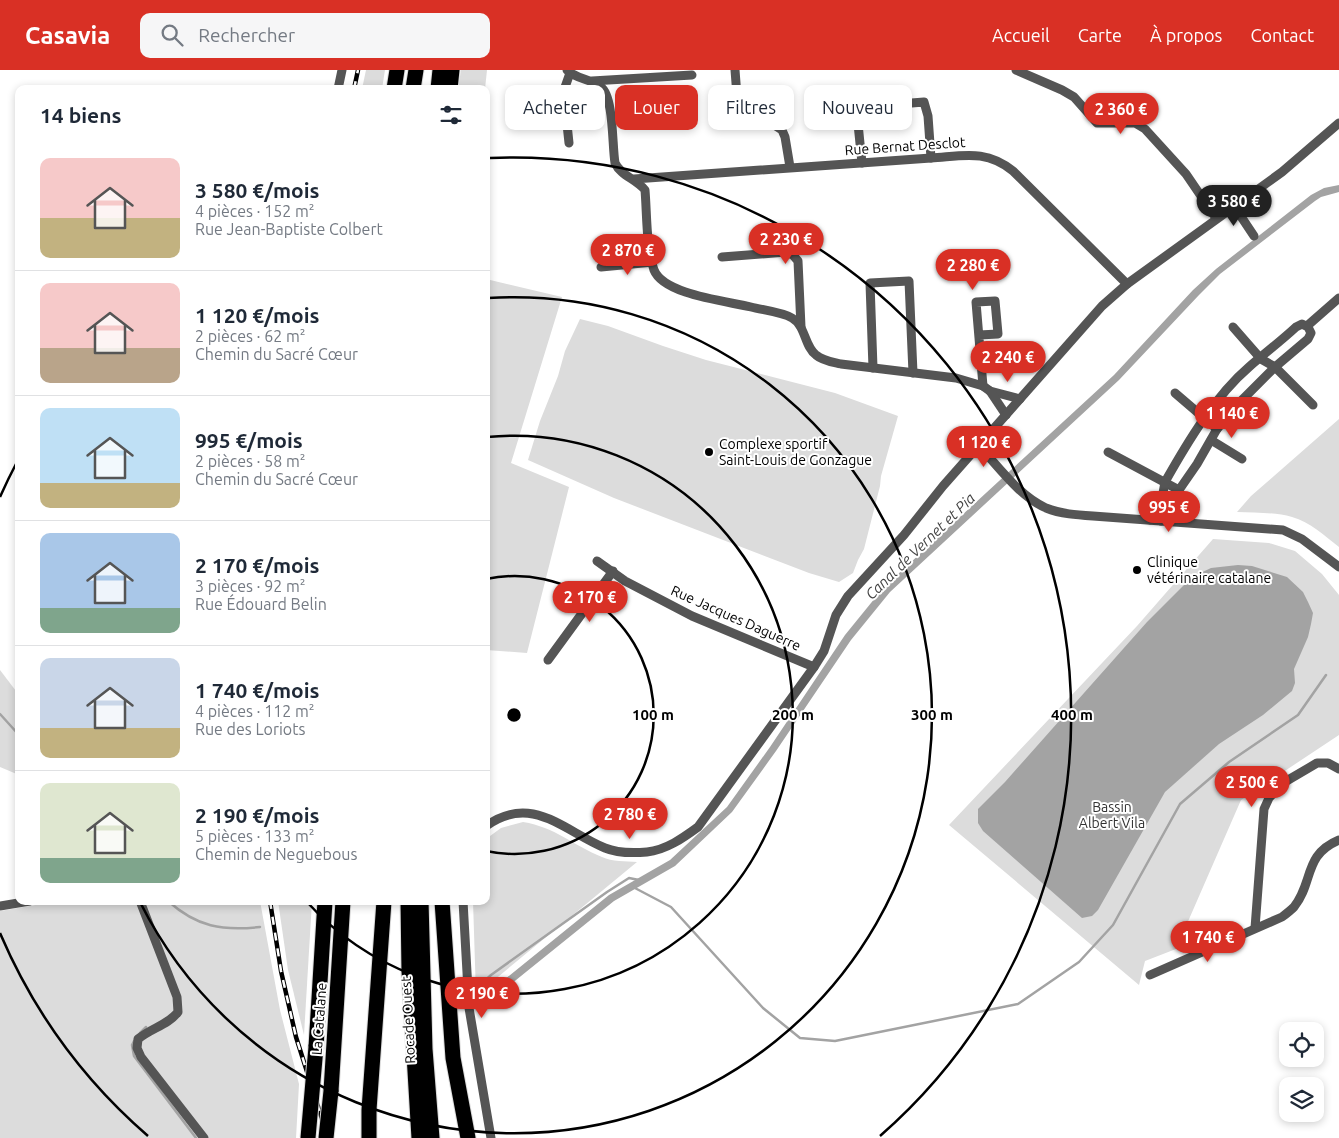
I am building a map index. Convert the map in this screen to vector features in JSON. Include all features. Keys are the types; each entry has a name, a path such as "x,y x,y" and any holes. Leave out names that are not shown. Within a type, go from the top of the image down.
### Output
{"highway":[{"path":"395,85 397,70"},
{"path":"414,85 416,70"},
{"path":"438,85 440,70"},
{"path":"450,85 452,70"},
{"name":"La Catalane","path":"308,1138 325,905"},
{"name":"La Catalane","path":"326,1138 331,1091 343,905"},
{"path":"369,1138 369,1110 384,905"},
{"name":"Rocade Ouest","path":"408,905 409,981 419,1138"},
{"name":"Rocade Ouest","path":"421,905 425,1049 432,1138"},
{"path":"442,905 453,1058 464,1138"},
{"path":"425,1049 437,1138"},
{"path":"453,1058 468,1138"}],"street":[{"path":"339,85 342,70"},
{"path":"735,70 736,91 746,107 782,130 786,137 790,167"},
{"path":"1016,70 1074,97 1097,123 1135,124 1145,129 1186,174 1216,218"},
{"path":"569,142 564,96 568,72 592,81 604,89 610,100 615,163 619,171 634,179 646,190 650,250 654,270 660,279 673,288 790,317 801,327 815,355 826,360 842,364 956,378 1020,399"},
{"path":"592,81 692,75"},
{"path":"862,163 858,114 862,106 924,102 928,116 931,158"},
{"path":"490,824 504,816 523,812 539,815 565,826 606,849 648,852 674,844 698,827 814,667 826,646 836,615 848,596 904,535 943,486 1102,306 1127,284 1282,172 1339,124"},
{"name":"Rue Bernat Desclot","path":"634,179 931,158 980,155 991,157 1002,162 1127,284"},
{"path":"1234,206 1254,236"},
{"path":"722,258 786,252 793,255 798,261 801,327"},
{"path":"601,267 653,262"},
{"path":"873,368 870,283 909,281 914,373"},
{"path":"1307,326 1339,298"},
{"path":"1150,520 1164,493 1164,482 1204,419 1233,383 1296,327 1302,324 1307,326 1311,333 1308,339 1275,367 1240,402 1217,429 1179,490 1171,498 1161,521"},
{"path":"1233,327 1261,359 1275,367 1313,405"},
{"path":"979,336 986,388 1006,416"},
{"path":"1175,393 1217,429"},
{"path":"1211,440 1242,458"},
{"path":"979,446 1014,483 1045,507 1064,513 1283,530 1302,539 1339,567"},
{"path":"1108,452 1179,490"},
{"name":"Rue Jacques Daguerre","path":"597,561 625,581 692,616 814,667"},
{"path":"548,660 613,571"},
{"path":"1255,928 1264,810 1269,798 1283,783 1317,763 1328,762 1339,769"},
{"path":"1150,975 1282,916 1294,907 1317,856 1326,846 1339,840"},
{"path":"0,906 15,904"},
{"path":"142,905 177,997 178,1012 173,1018 144,1033 138,1039 137,1048 141,1057 204,1138"},
{"path":"463,905 469,1008 491,1138"}],"green space":[{"path":"366,70 385,70 383,85 363,85"},
{"path":"461,70 487,70 485,85 459,85"},
{"path":"490,280 562,297 511,463 569,487 527,653 490,650"},
{"name":"Complexe sportif Saint-Louis de Gonzague","path":"580,319 608,326 706,360 835,393 898,416 881,476 864,549 853,573 839,582 809,573 614,498 528,460 565,351"},
{"path":"1339,419 1339,547 1299,519 1272,513 1237,512 1251,496"},
{"name":"Bassin Albert Vila","path":"1213,539 1269,543 1295,551 1322,574 1339,595 1339,735 1241,800 1176,949 1145,961 1139,985 949,825 1137,626"},
{"path":"0,670 15,690 15,773 0,767"},
{"path":"523,822 534,824 555,832 606,859 637,862 476,995 473,905 490,905 490,836 501,828"},
{"path":"35,905 261,905 280,1010 299,1084 296,1138 0,1138 0,911"},
{"path":"279,905 312,905 304,1035 288,970"}],"shaded area":[{"name":"Canal de Vernet et Pia","path":"1339,185 1339,192 1321,197 1315,201 1220,274 1119,380 890,592 851,640 732,812 675,866 614,901 480,1009 478,1001 609,895 670,860 727,807 770,747 845,635 884,587 1114,375 1193,290 1216,269 1311,195 1324,188"},
{"path":"1238,565 1252,566 1287,577 1303,592 1313,613 1308,637 1294,669 1295,683 1292,691 1263,715 1219,744 1165,792 1098,910 1092,916 1082,918 983,831 978,823 978,809 1005,782 1147,622 1192,577 1211,568"}],"waterway":[{"path":"633,887 671,907 763,1008 800,1038 835,1041 1018,1004 1079,962 1113,925 1180,804 1229,762 1298,715 1326,675"},
{"path":"0,714 15,731"},
{"path":"475,990 491,975 607,892 629,878 639,880"},
{"path":"173,905 189,917 211,925 234,928 260,927"},
{"path":"140,1033 146,1027"},
{"path":"134,1041 132,1045 134,1056 196,1138"}],"railway":[{"path":"355,85 358,70"},
{"path":"271,905 281,971 296,1037 328,1138"}],"place":[{"name":"Complexe sportif Saint-Louis de Gonzague","path":"709,452"},
{"name":"Clinique vétérinaire catalane","path":"1137,570"}]}
